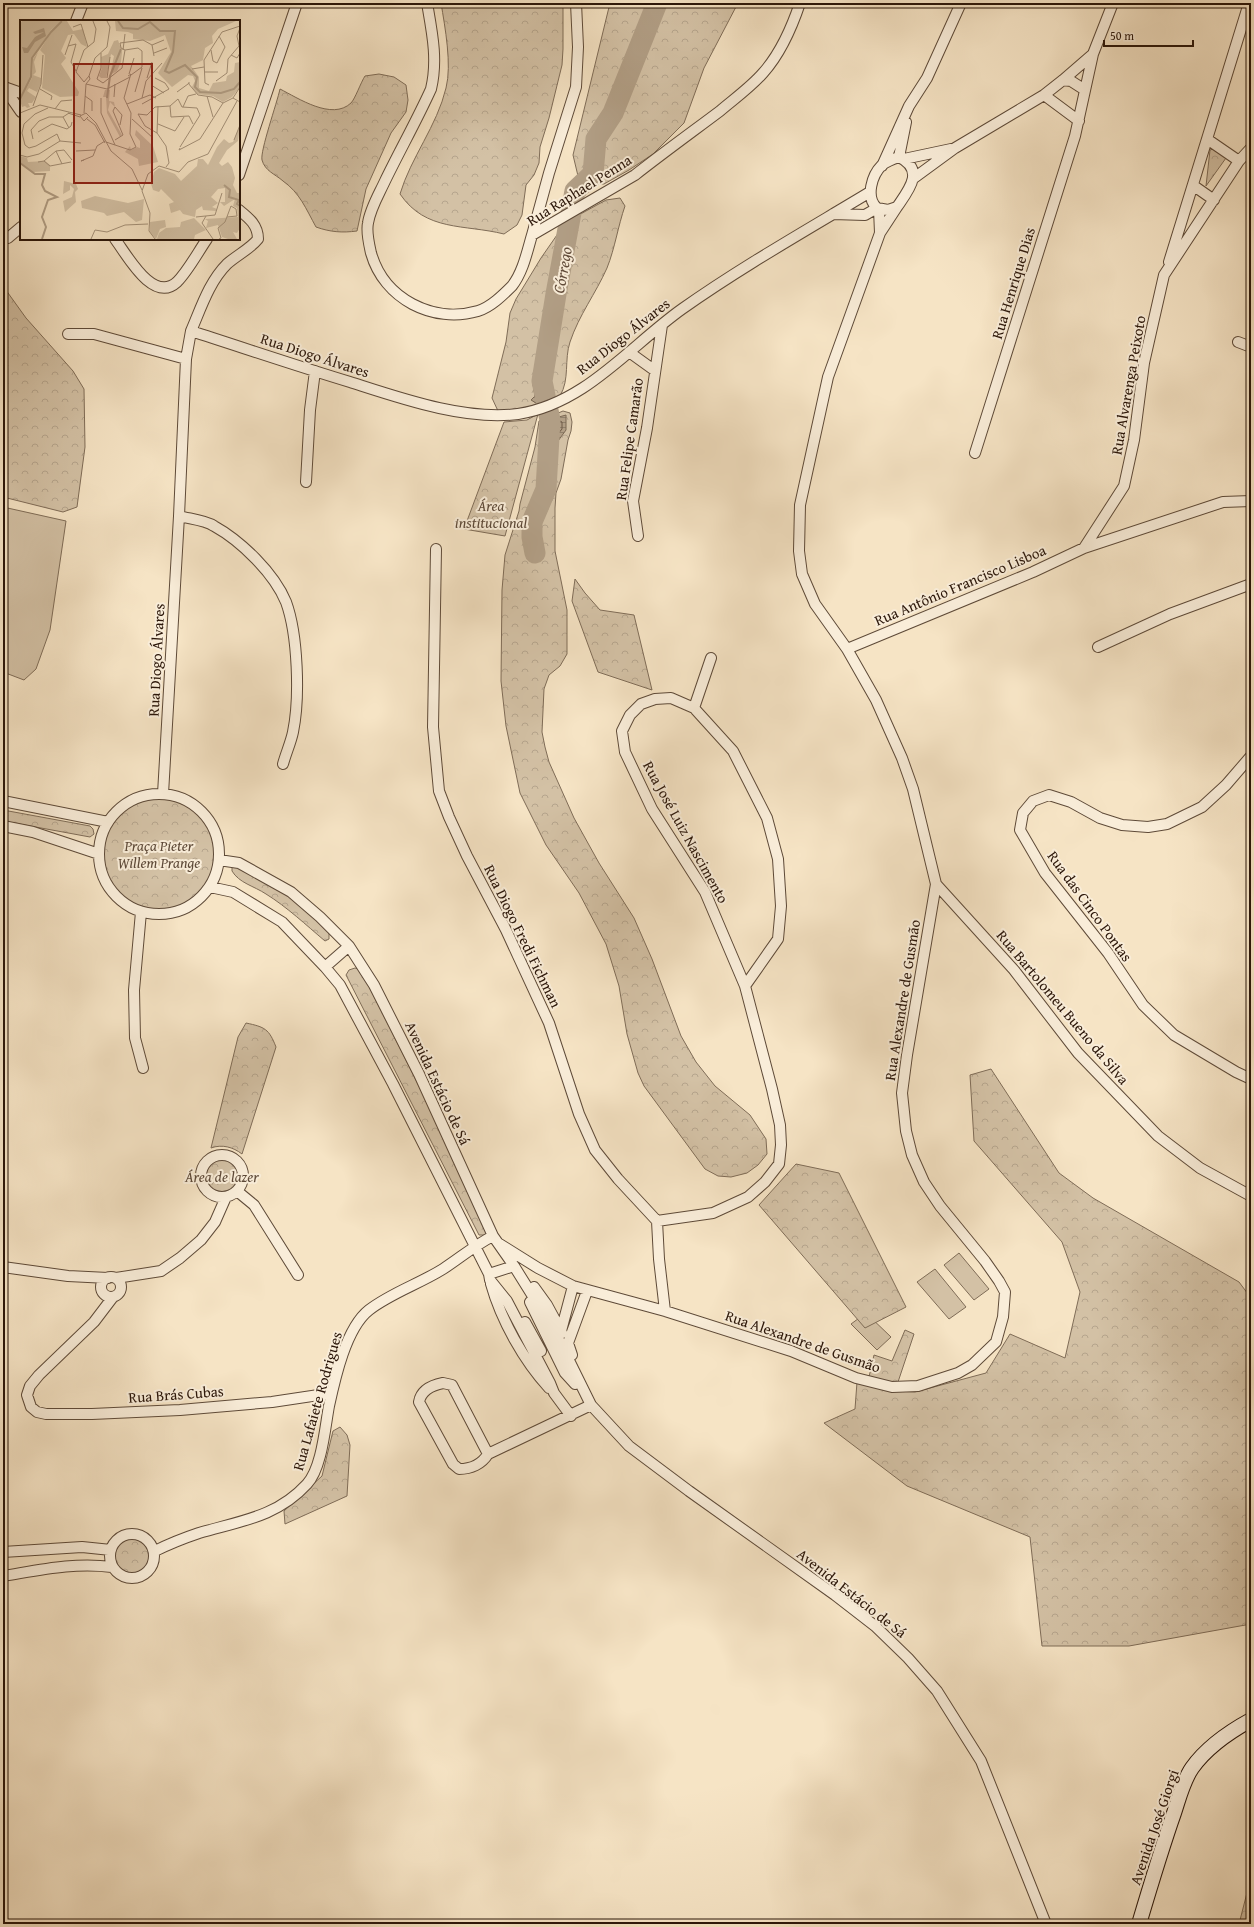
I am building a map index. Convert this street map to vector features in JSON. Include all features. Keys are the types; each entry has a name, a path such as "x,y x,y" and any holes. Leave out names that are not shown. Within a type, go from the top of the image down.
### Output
{"street":[{"path":"76,20 82,3"},
{"path":"240,172 297,3"},
{"name":"Rua Raphael Penna","path":"427,3 435,57 435,73 431,89 376,200 368,223 369,245 374,262 382,279 399,297 418,308 442,314 461,314 480,311 495,301 513,285 524,262 532,235 635,175 734,99 763,73 783,43 800,3"},
{"path":"532,235 549,173 576,87 578,47 576,3"},
{"path":"961,3 927,78 909,106 870,192 872,201 878,208 888,210 897,207 914,178 955,148 1044,95 1093,54 1113,3"},
{"path":"1164,275 1194,186 1249,3"},
{"name":"Rua Henrique Dias","path":"974,453 1079,121 1093,54"},
{"path":"1063,80 1072,81 1085,90"},
{"path":"4,86 20,94"},
{"path":"4,86 20,110"},
{"path":"1044,95 1079,121"},
{"path":"909,106 902,158 912,170 914,178"},
{"path":"1207,139 1239,161"},
{"path":"882,166 890,160 955,148"},
{"name":"Rua Alvarenga Peixoto","path":"1084,548 1124,486 1134,440 1144,363 1164,275 1239,161 1251,148"},
{"path":"1194,186 1214,200"},
{"name":"Rua Diogo Álvares","path":"163,794 179,516 186,359 191,331 391,395 465,413 493,416 535,411 558,402 592,382 681,310 741,270 870,192"},
{"name":"Rua Alexandre de Gusmão","path":"495,1239 538,1268 573,1286 665,1311 791,1351 856,1378 892,1387 918,1386 958,1373 972,1365 996,1342 1004,1317 1004,1292 999,1281 985,1261 940,1206 924,1182 912,1155 906,1131 902,1093 906,1055 936,884 913,789 902,758 876,700 847,649 815,604 802,574 799,551 800,505 828,377 880,233 897,207"},
{"path":"833,214 866,215 878,208"},
{"name":"Rua Alexandre de Gusmão","path":"878,208 880,233"},
{"path":"191,331 216,277 231,261 258,239 256,225 240,211"},
{"path":"8,238 20,229"},
{"path":"116,240 152,286 160,288 167,287 176,282 206,240"},
{"name":"Rua Felipe Camarão","path":"638,536 633,501 647,428 654,370 662,325"},
{"path":"68,334 94,334 186,359"},
{"path":"1238,342 1251,347"},
{"name":"Rua Felipe Camarão","path":"629,352 654,370"},
{"path":"306,482 310,410 315,371"},
{"name":"Rua Antônio Francisco Lisboa","path":"847,649 1034,572 1084,548 1222,502 1251,501"},
{"path":"179,516 213,525 242,546 264,568 286,602 293,637 297,671 293,732 283,764"},
{"name":"Rua Diogo Fredi Fichman","path":"436,549 433,727 439,791 448,817 506,930 549,1023 579,1114 595,1150 618,1179 657,1221"},
{"path":"1098,647 1170,614 1251,584"},
{"path":"694,708 711,658"},
{"name":"Rua José Luiz Nascimento","path":"657,1221 713,1213 748,1197 765,1182 779,1164 781,1144 780,1126 772,1089 745,986 705,892 652,808 625,752 622,731 630,715 641,704 655,699 671,698 694,708 733,751 766,818 778,859 781,906 778,939 745,986"},
{"name":"Rua das Cinco Pontas","path":"1251,756 1226,785 1202,807 1167,824 1148,827 1122,825 1100,818 1071,802 1049,795 1034,801 1023,813 1020,830 1045,873 1108,953 1143,1005 1174,1035 1236,1072 1251,1078"},
{"path":"163,794 185,800 195,806 205,816 217,838 219,860 215,877 210,887 193,904 177,912 161,914 141,912 128,906 118,898 109,888 102,876 99,854 102,833 114,814 128,802 144,796 163,794"},
{"path":"3,801 108,822"},
{"path":"3,826 33,832 99,854"},
{"name":"Avenida Estácio de Sá","path":"219,860 239,863 291,892 320,917 349,946 374,985 419,1074 495,1239 516,1269 536,1289 568,1344 580,1374 586,1398"},
{"name":"Rua Bartolomeu Bueno da Silva","path":"936,884 1014,970 1078,1053 1158,1136 1200,1168 1251,1196"},
{"path":"210,887 233,892 282,922 325,966 340,985 393,1084 474,1245 489,1277 496,1303 522,1351 537,1374 557,1396 571,1416"},
{"path":"141,912 134,990 135,1038 143,1068"},
{"path":"325,966 349,946"},
{"path":"3,1267 68,1276 112,1278 162,1271 201,1240 215,1222 232,1194 242,1184 243,1176 240,1165 229,1156 218,1155 207,1161 201,1169 201,1182 206,1191 218,1197 232,1194 254,1205 298,1275"},
{"path":"657,1221 659,1259 665,1311"},
{"path":"474,1245 495,1239"},
{"name":"Rua Lafaiete Rodrigues","path":"155,1551 178,1540 269,1513 308,1483 317,1464 332,1393 350,1333 359,1320 380,1303 442,1269 474,1245"},
{"path":"489,1277 516,1269"},
{"name":"Avenida Estácio de Sá","path":"516,1269 524,1291 565,1372 629,1446 875,1626 908,1658 937,1691 981,1761 1046,1924"},
{"path":"489,1277 514,1303 544,1357 557,1396"},
{"path":"112,1278 121,1287 119,1294 113,1297 107,1297 101,1289 102,1283 112,1278"},
{"path":"561,1331 573,1286"},
{"path":"568,1344 587,1290"},
{"name":"Rua Brás Cubas","path":"113,1297 94,1322 39,1375 30,1386 27,1394 28,1401 30,1407 37,1412 92,1414 195,1408 272,1402 332,1393"},
{"path":"488,1454 452,1385 444,1382 434,1385 420,1396 419,1402 453,1464 459,1470 479,1464 488,1454 571,1416 586,1398"},
{"path":"3,1576 54,1566 90,1564 112,1567 122,1576 128,1578 142,1576 153,1566 155,1551 147,1539 134,1534 127,1534 117,1540 111,1550 112,1567"},
{"path":"3,1552 82,1547 111,1550"},
{"name":"Avenida José Giorgi","path":"1139,1924 1166,1835 1184,1784 1192,1768 1215,1744 1233,1730 1251,1720"}],"green space":[{"path":"441,3 563,3 562,65 540,147 539,163 534,175 526,185 522,215 517,225 504,234 434,221 422,215 410,206 400,194 411,167 437,115 448,79 446,34"},
{"path":"610,3 738,3 704,68 684,123 653,154 629,170 604,184 590,184 578,176 573,155"},
{"path":"379,74 394,77 406,85 408,100 406,112 391,133 366,189 357,231 336,232 316,227 306,208 294,191 268,170 263,164 262,155 266,137 280,89 315,106 334,110 343,108 351,103 365,76"},
{"path":"1213,149 1226,158 1206,186 1210,150"},
{"path":"620,198 625,206 607,268 578,323 570,342 567,356 565,383 560,396 526,408 498,411 492,398 506,342 510,313 516,299 541,258 566,222 606,200","holes":["540,368 553,391 548,397 536,403 532,400 535,396 533,384"]},
{"path":"3,286 26,318 73,371 84,389 85,447 77,507 63,512 3,497"},
{"path":"563,411 570,413 572,422 561,479 556,493 555,551 567,610 567,654 560,666 549,675 544,689 542,732 545,747 549,762 574,818 599,863 634,918 652,959 681,1036 696,1062 715,1086 750,1115 766,1139 767,1154 758,1165 747,1173 731,1177 718,1176 705,1169 644,1086 638,1073 627,1034 619,986 606,944 579,893 546,845 520,793 506,726 501,681 502,590 505,555 519,511 535,447 539,421"},
{"name":"Área institucional","path":"538,414 505,536 464,529 504,422 527,420"},
{"path":"3,507 66,521 50,630 36,669 24,680 3,672"},
{"path":"575,579 600,610 634,615 652,690 598,672 572,601"},
{"name":"Praça Pieter Willem Prange","path":"159,794 185,801 204,814 215,834 219,860 222,860 211,884 201,897 190,905 166,913 141,911 119,899 104,879 100,860 102,834 107,823 114,814 123,806 134,801 146,796"},
{"path":"3,810 90,826 93,829 94,834 90,837 3,821"},
{"path":"235,866 261,878 297,903 329,932 329,939 325,941 296,916 266,894 239,879 232,871 232,867"},
{"path":"355,968 361,970 488,1224 487,1235 479,1235 346,975 349,970"},
{"path":"246,1023 266,1030 271,1036 276,1047 242,1154 227,1147 219,1146 211,1148 238,1037"},
{"path":"991,1069 1059,1173 1093,1198 1239,1282 1251,1298 1251,1624 1129,1646 1042,1646 1030,1537 907,1486 824,1423 855,1409 857,1382 896,1391 915,1392 986,1373 1010,1334 1065,1358 1080,1292 1062,1242 974,1141 970,1075"},
{"name":"Área de lazer","path":"222,1159 234,1164 239,1176 234,1188 222,1193 210,1188 205,1176 210,1164"},
{"path":"796,1164 839,1173 906,1307 865,1328 759,1205"},
{"path":"959,1253 989,1289 974,1300 944,1265"},
{"path":"935,1269 966,1307 949,1319 917,1282"},
{"path":"866,1313 891,1337 877,1350 851,1324"},
{"path":"905,1330 914,1334 897,1385 869,1377 874,1355 892,1361"},
{"path":"340,1427 347,1435 350,1445 347,1496 285,1524 284,1511 322,1476 333,1431"},
{"path":"128,1534 136,1534 141,1535 148,1540 153,1547 153,1565 148,1572 141,1577 128,1578 120,1575 113,1568 110,1560 110,1552 113,1544 120,1537"},
{"path":"1251,1877 1251,1924 1239,1924"}],"water":[{"path":"540,368 546,370 545,378 553,391 550,394 553,397 536,403 531,400 535,396 533,384"},
{"path":"566,415 566,430 558,441 540,433 541,422"}],"waterway":[{"name":"Córrego","path":"535,553 532,537 532,522 546,489 550,420 542,381 575,191 593,174 596,139 613,113 657,3"}]}
